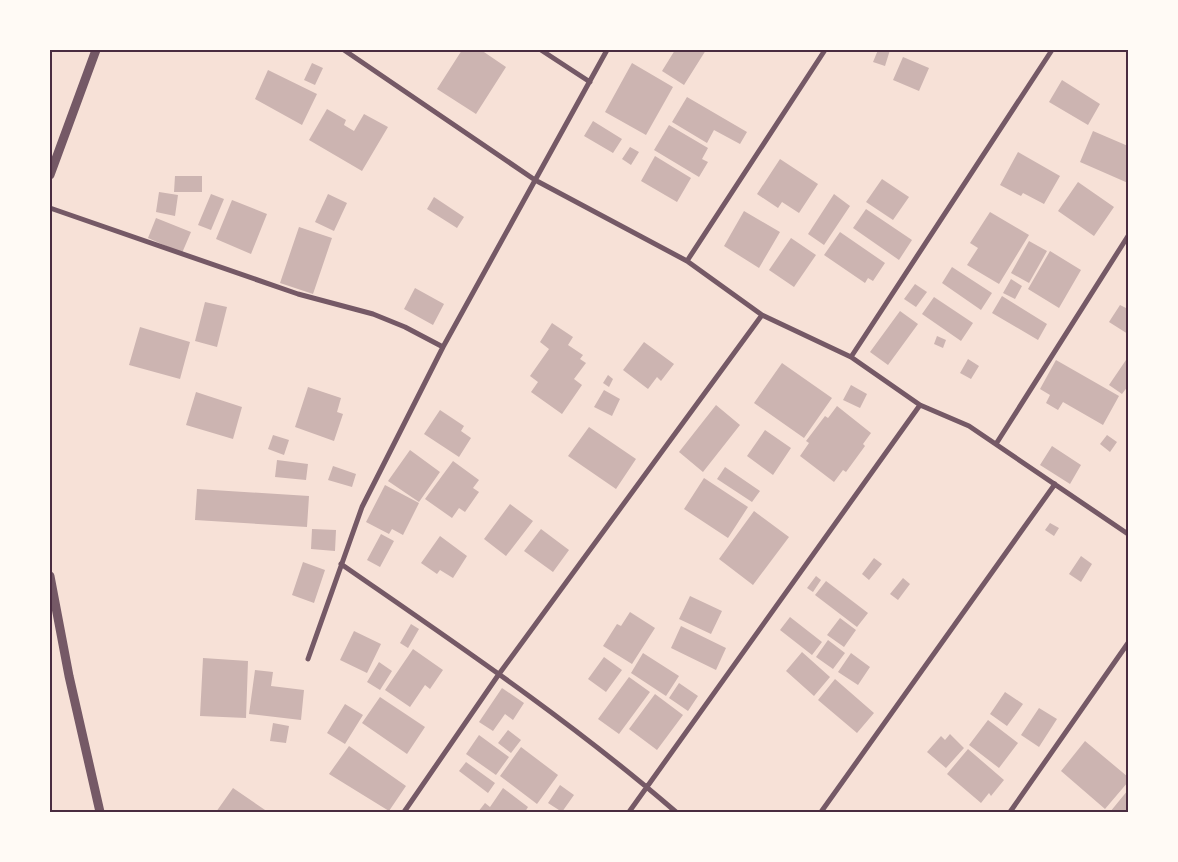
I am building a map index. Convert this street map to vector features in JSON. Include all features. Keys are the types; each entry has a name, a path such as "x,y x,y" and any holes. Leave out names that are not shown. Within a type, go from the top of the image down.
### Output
{"street":[{"path":"50,176 96,50"},
{"path":"344,50 535,180 687,261 762,315 851,357 920,405 969,426 1128,534"},
{"path":"541,50 590,82"},
{"path":"308,659 362,507 443,347 607,50"},
{"path":"687,261 825,50"},
{"path":"851,357 1052,50"},
{"path":"50,208 298,294 373,314 405,327 443,347"},
{"path":"996,444 1128,236"},
{"path":"404,812 500,674 762,315"},
{"path":"629,812 920,405"},
{"path":"821,812 1055,484"},
{"path":"341,564 500,674 647,787 676,812"},
{"path":"50,576 69,676 100,812"},
{"path":"1010,812 1128,643"}],"building":[{"path":"462,50 481,50 506,67 476,114 437,89"},
{"path":"675,50 706,50 684,85 662,71"},
{"path":"878,50 890,50 885,66 873,62"},
{"path":"903,57 929,68 919,91 893,80"},
{"path":"312,63 323,68 315,85 304,80"},
{"path":"632,63 673,87 646,135 605,112"},
{"path":"268,70 317,94 302,125 255,99"},
{"path":"1062,80 1100,104 1088,125 1049,102"},
{"path":"687,97 747,132 740,144 714,130 707,143 672,122"},
{"path":"327,109 346,120 344,125 354,131 364,114 388,127 362,171 309,140"},
{"path":"593,121 622,139 613,153 584,136"},
{"path":"669,125 708,148 702,159 708,162 699,177 654,150"},
{"path":"1093,131 1128,146 1128,183 1080,162"},
{"path":"630,147 639,152 631,165 622,159"},
{"path":"1018,152 1060,176 1044,204 1023,193 1021,196 1000,185"},
{"path":"655,156 691,178 677,202 641,181"},
{"path":"780,159 818,184 799,213 782,202 778,208 757,194"},
{"path":"175,176 202,176 202,192 174,192"},
{"path":"882,179 909,197 893,220 866,202"},
{"path":"1078,182 1114,207 1094,236 1058,211"},
{"path":"159,192 178,195 175,216 156,212"},
{"path":"211,194 224,199 211,230 198,225"},
{"path":"328,194 347,203 334,231 315,222"},
{"path":"834,194 850,206 824,245 808,234"},
{"path":"434,197 464,217 457,228 427,209"},
{"path":"232,200 267,214 251,254 216,239"},
{"path":"866,209 912,240 899,260 853,228"},
{"path":"744,211 780,232 759,268 724,246"},
{"path":"990,212 1029,235 999,284 967,265 978,248 970,243"},
{"path":"156,218 191,232 182,253 148,238"},
{"path":"299,227 332,238 313,294 280,283"},
{"path":"840,232 885,263 873,281 868,278 865,283 824,255"},
{"path":"791,238 816,255 794,287 769,270"},
{"path":"1029,241 1047,251 1029,283 1011,273"},
{"path":"1050,251 1081,270 1059,308 1028,289"},
{"path":"952,267 992,293 981,310 942,283"},
{"path":"1011,279 1022,286 1015,299 1003,293"},
{"path":"915,284 927,292 916,307 904,299"},
{"path":"415,288 444,304 433,325 404,309"},
{"path":"1002,296 1047,324 1038,340 992,313"},
{"path":"934,297 973,323 961,341 922,314"},
{"path":"205,302 227,307 217,347 195,341"},
{"path":"1120,305 1126,308 1128,305 1128,334 1109,322"},
{"path":"900,311 918,324 888,365 870,352"},
{"path":"552,323 573,337 568,345 583,355 580,359 586,363 574,379 582,385 562,414 531,392 538,382 530,376 549,349 540,342"},
{"path":"140,327 190,342 180,379 129,365"},
{"path":"937,336 946,340 943,348 934,344"},
{"path":"644,342 674,364 661,381 657,377 648,389 623,370"},
{"path":"968,359 979,366 971,379 960,373"},
{"path":"1056,360 1119,396 1103,425 1063,402 1058,410 1046,403 1050,395 1040,389"},
{"path":"1126,360 1128,361 1128,386 1122,394 1109,385"},
{"path":"782,363 832,398 804,438 754,403"},
{"path":"608,375 613,379 609,387 603,383"},
{"path":"851,385 867,394 860,408 843,400"},
{"path":"308,387 341,398 337,412 343,414 334,441 295,427"},
{"path":"604,390 620,399 612,416 594,407"},
{"path":"196,392 242,407 233,439 186,425"},
{"path":"716,405 740,425 703,472 679,452"},
{"path":"837,406 871,433 863,444 865,446 846,472 843,470 834,482 800,456 809,443 806,441 825,416 828,418"},
{"path":"440,410 464,426 461,431 471,438 459,457 424,434"},
{"path":"589,427 636,459 616,489 568,456"},
{"path":"765,430 791,448 773,475 747,456"},
{"path":"273,435 289,440 284,455 268,449"},
{"path":"1107,435 1117,442 1110,452 1100,444"},
{"path":"1052,446 1081,465 1070,484 1040,465"},
{"path":"410,450 440,472 419,502 388,481"},
{"path":"277,460 308,464 306,480 275,477"},
{"path":"453,461 479,480 473,488 479,492 465,512 459,508 452,518 425,499"},
{"path":"333,466 356,474 352,487 328,480"},
{"path":"725,467 760,491 752,502 717,479"},
{"path":"704,478 748,507 728,538 684,509"},
{"path":"385,485 419,503 403,535 392,529 389,534 366,522"},
{"path":"197,489 309,496 307,527 195,520"},
{"path":"510,504 533,521 506,556 484,539"},
{"path":"754,511 789,537 753,585 719,559"},
{"path":"1050,523 1059,528 1054,536 1045,530"},
{"path":"312,529 336,530 335,551 311,549"},
{"path":"541,529 569,550 553,572 524,551"},
{"path":"381,534 394,541 380,567 367,560"},
{"path":"440,536 467,556 453,578 440,570 437,574 421,563"},
{"path":"1081,556 1092,564 1081,582 1069,574"},
{"path":"874,558 882,564 869,580 862,574"},
{"path":"303,562 325,570 314,603 292,595"},
{"path":"816,576 821,580 813,592 807,588"},
{"path":"903,578 910,584 898,600 890,594"},
{"path":"826,581 868,613 857,627 815,595"},
{"path":"690,596 722,611 711,634 679,619"},
{"path":"630,612 655,628 632,664 603,646 617,624 621,626"},
{"path":"790,617 822,642 812,655 780,630"},
{"path":"840,618 856,630 844,647 827,635"},
{"path":"411,624 419,629 408,648 400,643"},
{"path":"681,626 726,648 716,670 671,648"},
{"path":"354,631 381,644 367,673 340,660"},
{"path":"828,640 845,653 833,669 816,657"},
{"path":"413,649 443,670 430,689 425,685 410,707 385,690"},
{"path":"802,652 830,677 814,696 786,671"},
{"path":"643,653 679,676 666,696 631,673"},
{"path":"851,653 870,667 858,685 838,672"},
{"path":"604,657 622,670 606,692 588,679"},
{"path":"203,658 248,661 246,718 200,716"},
{"path":"379,662 392,671 380,690 367,682"},
{"path":"255,670 273,672 271,686 304,690 301,720 249,714"},
{"path":"629,677 650,692 619,734 598,719"},
{"path":"835,679 874,713 857,733 818,700"},
{"path":"679,683 698,696 688,711 669,698"},
{"path":"502,688 524,703 513,720 505,714 493,731 479,722"},
{"path":"1005,692 1023,704 1007,726 990,714"},
{"path":"655,694 683,715 657,750 629,729"},
{"path":"380,697 425,727 407,754 362,723"},
{"path":"345,704 363,715 345,744 327,733"},
{"path":"1039,708 1057,719 1039,747 1021,735"},
{"path":"988,720 1018,743 999,768 969,745"},
{"path":"273,723 289,726 286,743 270,741"},
{"path":"508,730 521,740 511,753 498,743"},
{"path":"950,734 964,748 946,768 927,752 941,736 945,740"},
{"path":"479,735 509,757 496,775 466,754"},
{"path":"1085,741 1128,777 1128,782 1105,809 1061,771"},
{"path":"349,746 406,786 389,811 329,774"},
{"path":"521,747 558,775 537,804 500,776"},
{"path":"968,749 1004,780 991,796 989,793 981,803 947,774"},
{"path":"466,762 495,783 488,793 459,771"},
{"path":"560,785 574,795 562,812 548,803"},
{"path":"233,788 268,812 216,812"},
{"path":"503,788 528,807 525,812 478,812 485,803 490,807"},
{"path":"1128,790 1128,812 1110,812"}]}
